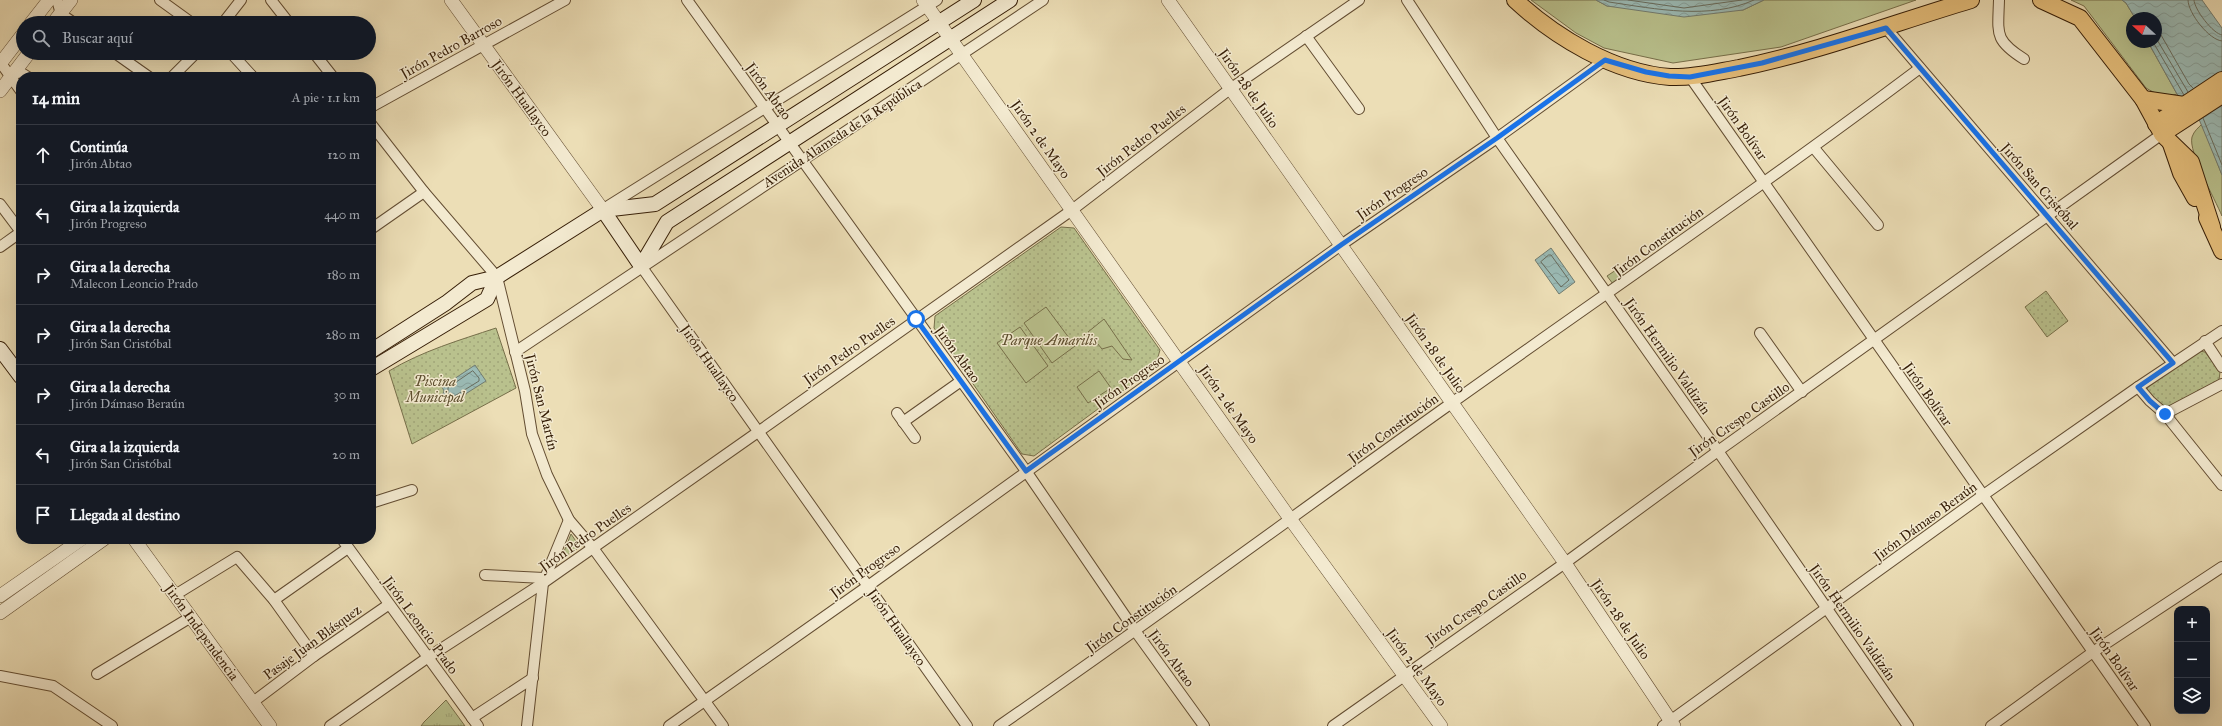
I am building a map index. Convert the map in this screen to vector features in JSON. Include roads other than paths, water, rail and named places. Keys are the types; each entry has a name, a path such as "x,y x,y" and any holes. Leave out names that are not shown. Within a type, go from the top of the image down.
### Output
{"main road":[{"path":"376,348 446,303 472,283 497,277 603,210 655,204 974,0"},
{"name":"Avenida Alameda de la República","path":"641,266 667,222 1010,0"},
{"path":"1515,0 1541,21 1582,49 1605,60 1646,72 1669,76 1690,77 1762,63 1886,28 1971,0"},
{"path":"2041,0 2080,18 2143,99 2163,133 2191,162 2212,227 2222,251"},
{"path":"2163,133 2188,107 2222,80"},
{"path":"2143,99 2188,107 2222,95"},
{"name":"Jirón Huallayco","path":"603,210 641,266"},
{"path":"376,366 487,299 497,277"},
{"path":"0,349 16,370"}],"street":[{"path":"36,16 49,0"},
{"path":"57,0 57,16"},
{"path":"59,16 71,0"},
{"path":"160,0 182,16"},
{"path":"228,16 241,0"},
{"path":"271,0 284,16"},
{"name":"Jirón Huallayco","path":"451,0 603,210"},
{"name":"Jirón Pedro Barroso","path":"376,104 565,0"},
{"name":"Jirón Abtao","path":"687,0 1026,471 1136,632 1204,726"},
{"name":"Avenida Alameda de la República","path":"515,352 641,266 1043,0"},
{"name":"Jirón 28 de Julio","path":"1168,0 1564,563 1669,724"},
{"name":"Jirón Pedro Puelles","path":"330,726 427,658 593,548 758,432 1072,210 1230,89 1359,0"},
{"name":"Jirón Hermilio Valdizán","path":"1407,0 1497,138 1718,451 1908,726"},
{"path":"1999,0 1999,31 2001,42 2006,48 2024,60"},
{"path":"603,210 929,2"},
{"name":"Jirón 2 de Mayo","path":"929,2 939,22 961,54 1291,520 1441,726"},
{"name":"Jirón San Cristóbal","path":"1886,28 2173,363"},
{"path":"1306,36 1359,109"},
{"path":"16,43 0,63 16,83"},
{"path":"0,91 23,60"},
{"path":"125,60 142,72"},
{"path":"177,72 189,60"},
{"path":"237,60 248,72"},
{"path":"320,60 329,72"},
{"name":"Jirón Progreso","path":"669,726 868,586 1341,245 1497,138 1605,60"},
{"name":"Jirón Constitución","path":"999,726 1136,632 1451,403 1814,148 1920,68"},
{"path":"11,75 16,73"},
{"name":"Jirón Bolívar","path":"1690,77 1982,496 2145,726"},
{"name":"Jirón San Martín","path":"376,130 424,192 497,277 515,352 532,434 547,475 569,520 593,548 723,726"},
{"name":"Jirón Crespo Castillo","path":"1332,726 1564,563 2163,133"},
{"path":"1814,148 1878,225"},
{"path":"376,226 424,192"},
{"path":"0,204 16,225"},
{"path":"0,247 16,236"},
{"name":"Jirón Huallayco","path":"641,266 967,726"},
{"name":"Jirón Dámaso Beraún","path":"1669,724 1982,496 2138,387 2222,331"},
{"path":"1760,333 1802,392"},
{"path":"2205,341 2222,367"},
{"path":"903,422 960,381"},
{"path":"2165,414 2222,384"},
{"path":"2138,387 2150,401 2165,414 2222,484"},
{"path":"897,413 915,438"},
{"path":"376,501 412,490"},
{"path":"526,726 544,580 569,520"},
{"path":"0,596 75,544"},
{"path":"0,613 97,544"},
{"name":"Jirón Independencia","path":"138,544 270,726"},
{"name":"Jirón Leoncio Prado","path":"345,544 388,605 475,722"},
{"path":"274,600 348,548"},
{"path":"175,596 237,556 274,600 314,656"},
{"path":"1991,726 2093,652 2222,567"},
{"path":"485,575 544,580"},
{"name":"Pasaje Juan Blásquez","path":"253,702 314,656 388,605"},
{"path":"97,674 192,617"},
{"path":"0,676 53,686 112,726"},
{"path":"475,722 533,678"}],"water":[{"path":"1596,0 1764,0 1743,10 1684,17 1607,6"},
{"path":"2122,0 2202,0 2222,28 2222,175 2196,112 2177,94 2151,48 2162,48 2162,12 2131,12 2126,3"},
{"path":"1551,248 1575,282 1559,294 1535,260"},
{"path":"475,365 486,381 451,403 442,396 444,391 442,387"}],"park label":[{"name":"Parque Amarilis","path":"1049,340"},
{"name":"Piscina Municipal","path":"435,390"}]}
